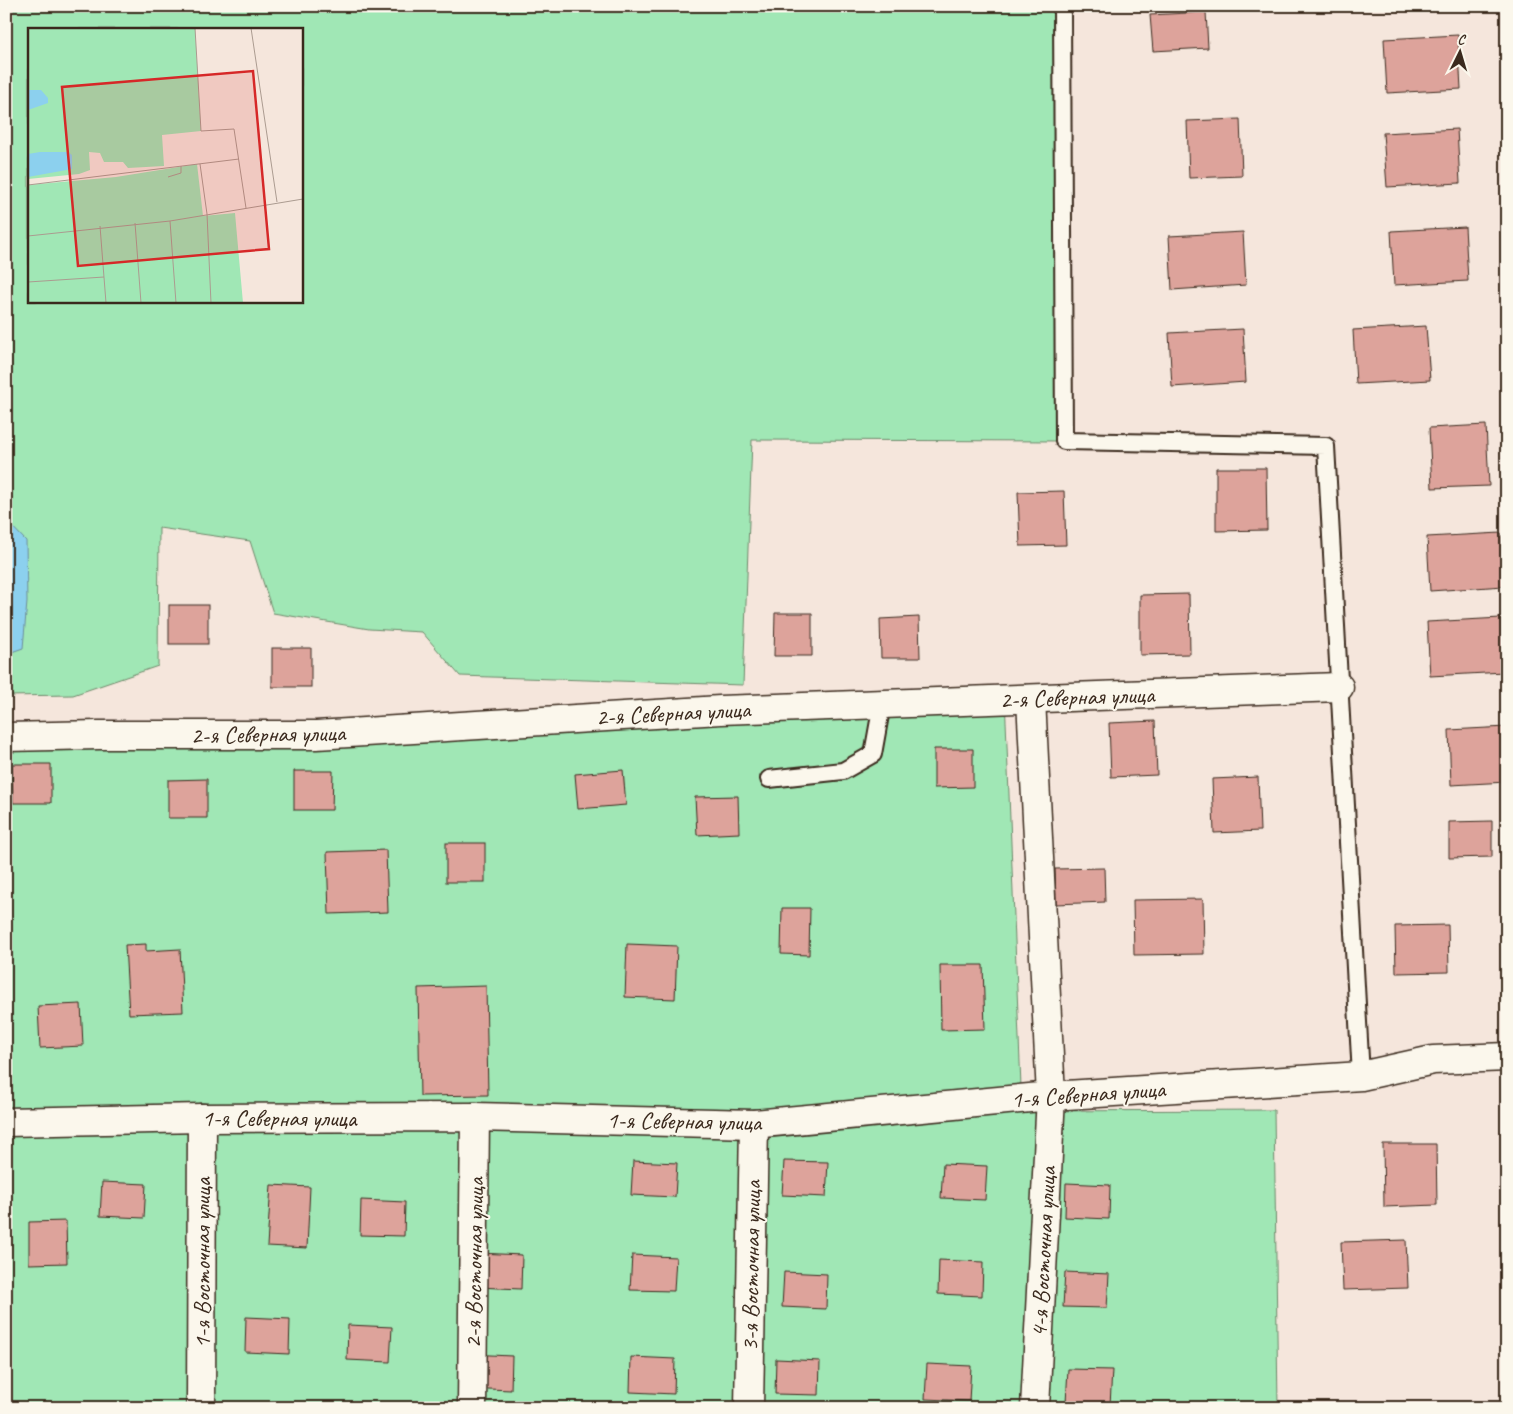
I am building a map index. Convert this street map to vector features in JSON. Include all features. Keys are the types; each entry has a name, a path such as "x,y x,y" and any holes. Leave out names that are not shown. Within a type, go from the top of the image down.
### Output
{"street":[{"name":"2-я Северная улица","path":"6,737 316,735 720,710 1339,688"},
{"name":"4-я Восточная улица","path":"1031,699 1051,1096 1035,1408"},
{"name":"1-я Северная улица","path":"6,1122 202,1118 476,1117 754,1124 1051,1096 1360,1076 1433,1060 1507,1057"},
{"name":"2-я Восточная улица","path":"472,1408 476,1117"},
{"name":"1-я Восточная улица","path":"202,1118 202,1408"},
{"name":"3-я Восточная улица","path":"749,1408 754,1124"}],"lane":[{"path":"1062,6 1064,441 1326,446 1360,1076"},
{"path":"769,779 843,771 873,754 882,704"}],"green space":[{"path":"6,6 1062,6 1064,441 752,440 743,685 460,676 422,632 369,629 273,613 250,541 159,528 158,666 73,695 6,696"},
{"path":"1005,697 1022,1111 1274,1110 1278,1408 6,1408 6,734"}],"water":[{"path":"6,520 26,541 27,602 23,648 6,654"}],"building":[{"path":"1206,12 1208,48 1153,51 1150,15"},
{"path":"1458,35 1461,89 1387,93 1384,39"},
{"path":"1240,119 1242,176 1189,178 1187,121"},
{"path":"1457,129 1460,183 1387,187 1383,133"},
{"path":"1465,227 1468,281 1394,285 1391,231"},
{"path":"1243,232 1246,285 1172,290 1169,236"},
{"path":"1426,326 1430,380 1356,384 1353,330"},
{"path":"1243,329 1246,382 1172,387 1169,333"},
{"path":"1486,425 1489,486 1432,488 1429,428"},
{"path":"1216,468 1266,468 1267,530 1216,531"},
{"path":"1064,491 1066,545 1020,546 1018,492"},
{"path":"1501,533 1504,586 1430,591 1427,537"},
{"path":"1189,594 1190,654 1140,655 1140,595"},
{"path":"169,605 208,605 208,644 169,644"},
{"path":"775,613 812,613 812,656 774,656"},
{"path":"919,617 920,658 881,658 880,619"},
{"path":"1501,618 1504,672 1430,676 1427,622"},
{"path":"272,648 311,648 311,687 272,687"},
{"path":"1155,721 1157,775 1111,777 1109,723"},
{"path":"1507,727 1507,782 1451,785 1449,730"},
{"path":"934,749 973,749 973,787 934,788"},
{"path":"12,764 51,764 51,803 13,803"},
{"path":"623,770 626,805 578,809 575,774"},
{"path":"294,771 333,771 332,810 294,810"},
{"path":"1258,777 1260,831 1214,833 1212,779"},
{"path":"207,779 207,818 168,818 168,780"},
{"path":"738,796 739,833 697,835 695,797"},
{"path":"1492,821 1492,857 1449,858 1449,822"},
{"path":"446,843 485,843 485,882 446,882"},
{"path":"386,850 388,912 329,914 327,852"},
{"path":"1104,868 1105,902 1056,904 1055,869"},
{"path":"1203,899 1204,954 1134,955 1133,900"},
{"path":"782,908 810,908 809,955 781,954"},
{"path":"1448,925 1449,972 1396,973 1395,926"},
{"path":"146,944 146,951 180,949 183,1012 129,1014 125,945"},
{"path":"627,944 677,946 675,999 625,997"},
{"path":"940,965 983,965 985,1029 941,1030"},
{"path":"486,986 488,1095 420,1096 418,988"},
{"path":"81,1004 83,1046 40,1048 38,1006"},
{"path":"1383,1144 1436,1144 1437,1205 1384,1207"},
{"path":"633,1161 677,1163 675,1197 631,1195"},
{"path":"784,1161 828,1162 826,1197 782,1195"},
{"path":"943,1164 987,1166 985,1200 941,1198"},
{"path":"102,1182 146,1184 144,1218 100,1216"},
{"path":"1066,1183 1110,1185 1109,1219 1065,1217"},
{"path":"271,1185 310,1187 307,1248 267,1246"},
{"path":"361,1200 405,1202 404,1236 360,1235"},
{"path":"66,1221 67,1263 29,1264 29,1222"},
{"path":"1406,1240 1408,1288 1343,1290 1341,1242"},
{"path":"478,1253 522,1255 521,1289 477,1287"},
{"path":"632,1255 676,1257 674,1291 630,1290"},
{"path":"939,1260 983,1262 982,1296 938,1294"},
{"path":"784,1272 827,1274 826,1309 782,1307"},
{"path":"1065,1272 1109,1274 1107,1308 1063,1307"},
{"path":"246,1317 290,1319 289,1354 245,1352"},
{"path":"348,1325 392,1327 390,1362 347,1360"},
{"path":"468,1354 512,1356 511,1390 467,1388"},
{"path":"631,1357 675,1359 674,1394 630,1392"},
{"path":"776,1359 820,1361 819,1395 775,1394"},
{"path":"927,1364 971,1366 969,1401 925,1399"},
{"path":"1068,1369 1112,1370 1110,1405 1066,1403"},
{"path":"225,1404 269,1405 269,1408 224,1408"}]}
